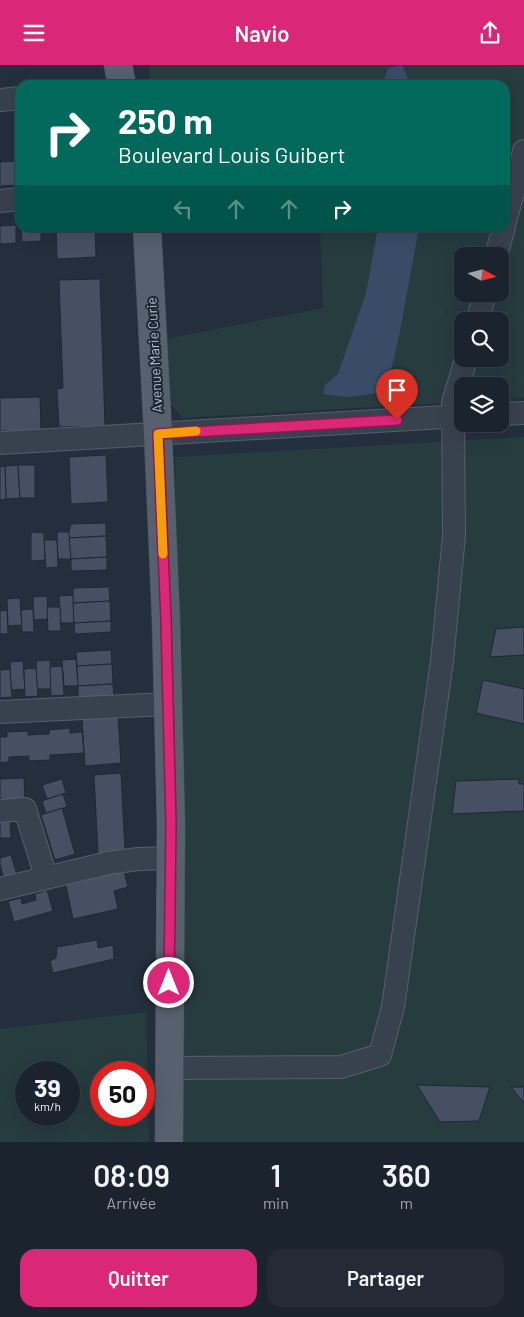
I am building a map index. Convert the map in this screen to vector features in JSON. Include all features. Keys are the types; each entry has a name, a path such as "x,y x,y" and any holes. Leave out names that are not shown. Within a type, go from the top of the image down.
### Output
{"main road":[{"path":"118,65 121,80"},
{"name":"Avenue Marie Curie","path":"147,232 166,620 171,824 169,1142"}],"street":[{"path":"0,100 15,99"},
{"path":"510,203 524,151"},
{"path":"0,201 15,200"},
{"path":"498,247 503,232"},
{"path":"509,414 524,413"},
{"path":"0,443 454,416"},
{"path":"169,1068 341,1067 378,1063 393,1007 442,661 454,536 457,432"},
{"path":"0,712 167,704"},
{"path":"0,811 25,809 46,877"},
{"path":"0,889 108,863 138,859 170,858"}],"green space":[{"path":"149,65 524,65 524,398 509,399 509,377 454,377 454,402 182,418 170,403 165,339 323,308 320,232 510,232 510,80 150,80"},
{"path":"524,437 524,1142 180,1142 175,457"},
{"path":"146,1012 147,1061 90,1061 90,1126 149,1126 149,1142 0,1142 0,1029"}],"water":[{"path":"402,65 409,80 385,80 388,68"},
{"path":"377,232 418,232 388,392 347,397 323,394 325,385 338,374 366,293"}],"building":[{"path":"15,161 15,185 0,186 0,162"},
{"path":"15,225 16,243 0,244 0,226"},
{"path":"21,232 41,232 41,241 22,242"},
{"path":"56,232 95,232 96,257 57,259"},
{"path":"100,279 105,426 59,427 57,389 63,388 59,280"},
{"path":"40,397 41,431 0,431 0,398"},
{"path":"106,455 108,502 71,504 69,457"},
{"path":"18,465 20,498 6,499 5,466"},
{"path":"18,465 35,465 35,498 20,498"},
{"path":"5,466 6,499 0,500 0,467"},
{"path":"106,523 106,536 69,538 71,524"},
{"path":"31,532 44,533 45,560 31,561"},
{"path":"57,532 69,532 71,559 58,559"},
{"path":"106,536 107,557 71,559 69,538"},
{"path":"44,540 57,540 58,567 46,568"},
{"path":"107,557 107,570 71,571 71,559"},
{"path":"109,587 110,601 73,603 73,588"},
{"path":"73,595 74,623 61,623 59,596"},
{"path":"47,596 48,619 34,620 33,597"},
{"path":"20,598 22,625 8,626 7,599"},
{"path":"110,601 111,621 74,623 73,603"},
{"path":"47,607 60,607 61,631 48,631"},
{"path":"33,609 34,632 22,632 21,610"},
{"path":"7,610 8,634 0,634 0,611"},
{"path":"111,621 111,632 75,634 74,623"},
{"path":"524,627 524,655 490,657 496,629"},
{"path":"111,650 112,664 77,666 76,652"},
{"path":"76,659 78,686 64,686 62,660"},
{"path":"50,660 51,689 37,689 36,661"},
{"path":"23,661 25,689 11,690 10,662"},
{"path":"112,664 113,684 78,686 77,666"},
{"path":"62,666 64,695 51,696 50,667"},
{"path":"36,668 38,696 25,697 24,669"},
{"path":"10,669 12,697 0,698 0,670"},
{"path":"483,680 524,689 524,724 476,713"},
{"path":"113,684 114,697 78,699 78,686"},
{"path":"118,716 121,763 85,766 82,719"},
{"path":"70,728 70,733 82,732 84,753 50,755 50,760 29,761 29,756 9,757 9,762 0,763 0,737 7,737 7,732 28,731 28,735 49,734 49,730"},
{"path":"121,773 125,852 98,854 94,775"},
{"path":"24,778 25,804 3,805 3,799 0,799 0,779"},
{"path":"62,779 66,793 47,799 42,785"},
{"path":"519,779 519,784 524,784 524,811 452,814 456,781"},
{"path":"63,794 67,807 46,813 42,801"},
{"path":"62,808 75,854 55,860 41,815"},
{"path":"10,816 11,838 0,838 0,817"},
{"path":"11,855 17,875 4,879 0,858"},
{"path":"123,868 128,887 114,891 118,909 73,919 65,881"},
{"path":"47,890 53,911 14,922 8,901 21,898 22,904 36,900 35,894"},
{"path":"97,940 98,948 113,945 114,959 53,973 50,961 56,958 57,947"},
{"path":"417,1085 490,1087 479,1121 440,1122"},
{"path":"511,1087 524,1087 524,1103"}],"slow traffic":[{"path":"163,554 158,434 196,431"}],"route":[{"path":"169,983 171,824 166,620 158,434 397,420"}]}
